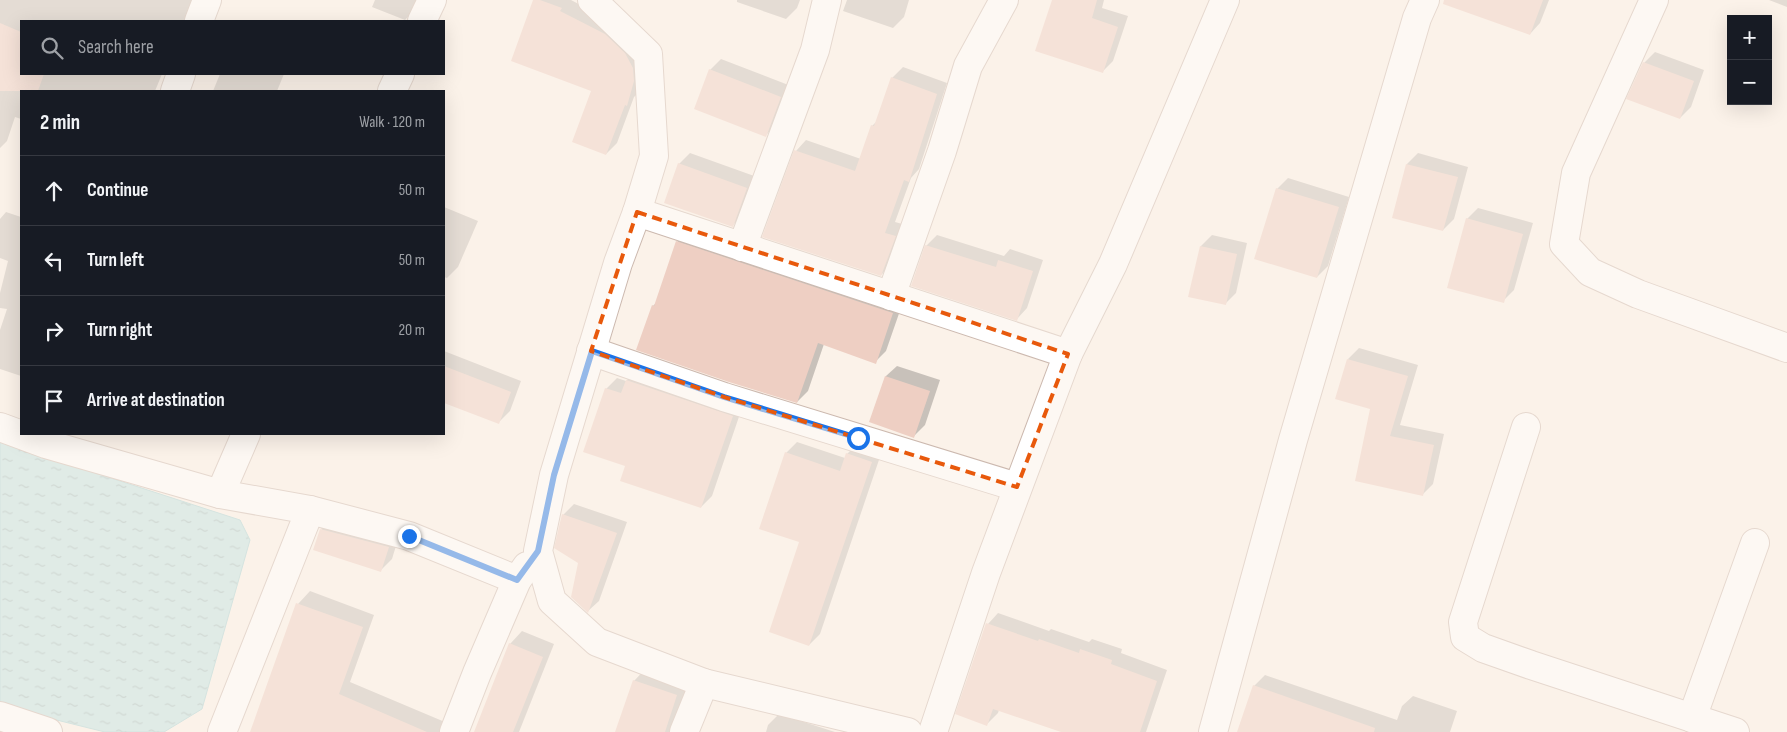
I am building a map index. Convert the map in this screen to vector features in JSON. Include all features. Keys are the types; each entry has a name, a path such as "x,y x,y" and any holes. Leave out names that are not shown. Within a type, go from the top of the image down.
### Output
{"street":[{"path":"199,20 207,0"},
{"path":"422,20 432,0"},
{"path":"454,732 517,580 538,551 554,475 618,263 637,212 654,156 648,54 592,0"},
{"path":"742,247 816,50 827,0"},
{"path":"891,296 942,151 968,66 1004,0"},
{"path":"933,732 1017,487 1068,354 1113,264 1225,0"},
{"path":"1213,732 1296,430 1417,18 1425,0"},
{"path":"1654,0 1576,173 1564,244 1590,272 1638,294 1787,348"},
{"path":"175,90 181,75"},
{"path":"392,90 400,75"},
{"path":"637,212 1068,354"},
{"path":"592,351 724,397 1017,487"},
{"path":"0,427 20,432"},
{"path":"1526,427 1462,622 1464,637 1483,648 1735,732"},
{"path":"32,435 220,494 310,510 409,536 517,580"},
{"path":"220,494 246,435"},
{"path":"222,732 310,510"},
{"path":"1692,718 1756,543"},
{"path":"538,551 552,601 597,642 704,683 908,732"},
{"path":"684,732 704,683"},
{"path":"0,716 48,732"}],"highlighted area":[{"path":"637,212 1068,354 1017,487 724,397 591,351"}],"water":[{"path":"0,442 240,520 250,540 202,709 164,732 105,732 0,706"}],"building":[{"path":"533,0 540,0 562,8 560,11 605,34 625,53 633,68 634,81 627,106 625,105 606,155 572,142 591,91 511,61"},
{"path":"1052,0 1097,0 1092,18 1118,27 1103,73 1035,51"},
{"path":"1444,0 1543,0 1530,35 1443,4"},
{"path":"0,23 20,32 20,75 44,75 38,90 0,91"},
{"path":"1643,62 1694,81 1680,119 1626,99"},
{"path":"709,69 781,97 766,137 694,109"},
{"path":"891,77 937,94 909,182 904,180 885,233 896,236 881,276 762,237 794,150 855,171 871,125 874,126"},
{"path":"678,163 747,188 733,227 664,203"},
{"path":"1406,164 1458,177 1443,231 1392,218"},
{"path":"1276,188 1339,207 1317,278 1254,259"},
{"path":"1466,218 1523,234 1504,303 1447,288"},
{"path":"676,241 893,313 876,364 818,343 797,403 636,350 652,305 654,306"},
{"path":"925,245 996,267 998,260 1033,271 1017,321 911,286"},
{"path":"1200,246 1237,254 1226,305 1188,297"},
{"path":"1347,359 1408,376 1390,436 1434,445 1423,496 1355,481 1370,409 1335,399"},
{"path":"445,366 511,392 499,424 445,403"},
{"path":"885,376 930,391 914,438 869,422"},
{"path":"626,380 733,416 701,508 620,481 625,466 583,452 605,388 621,393"},
{"path":"785,452 840,471 846,453 872,462 809,646 769,632 799,542 759,529"},
{"path":"562,514 617,533 588,613 571,597 578,563 554,548"},
{"path":"320,529 389,547 381,572 313,550"},
{"path":"296,603 363,627 339,694 427,732 250,732"},
{"path":"986,623 1079,653 1080,649 1112,660 1111,664 1157,681 1140,732 1061,732 993,709 987,726 955,714"},
{"path":"509,643 543,657 513,732 474,732"},
{"path":"633,680 677,695 665,732 615,732"},
{"path":"1253,685 1375,728 1374,732 1237,732"}],"route":[{"path":"409,536 517,580 538,551 554,475 592,351 724,397 858,438"}]}
